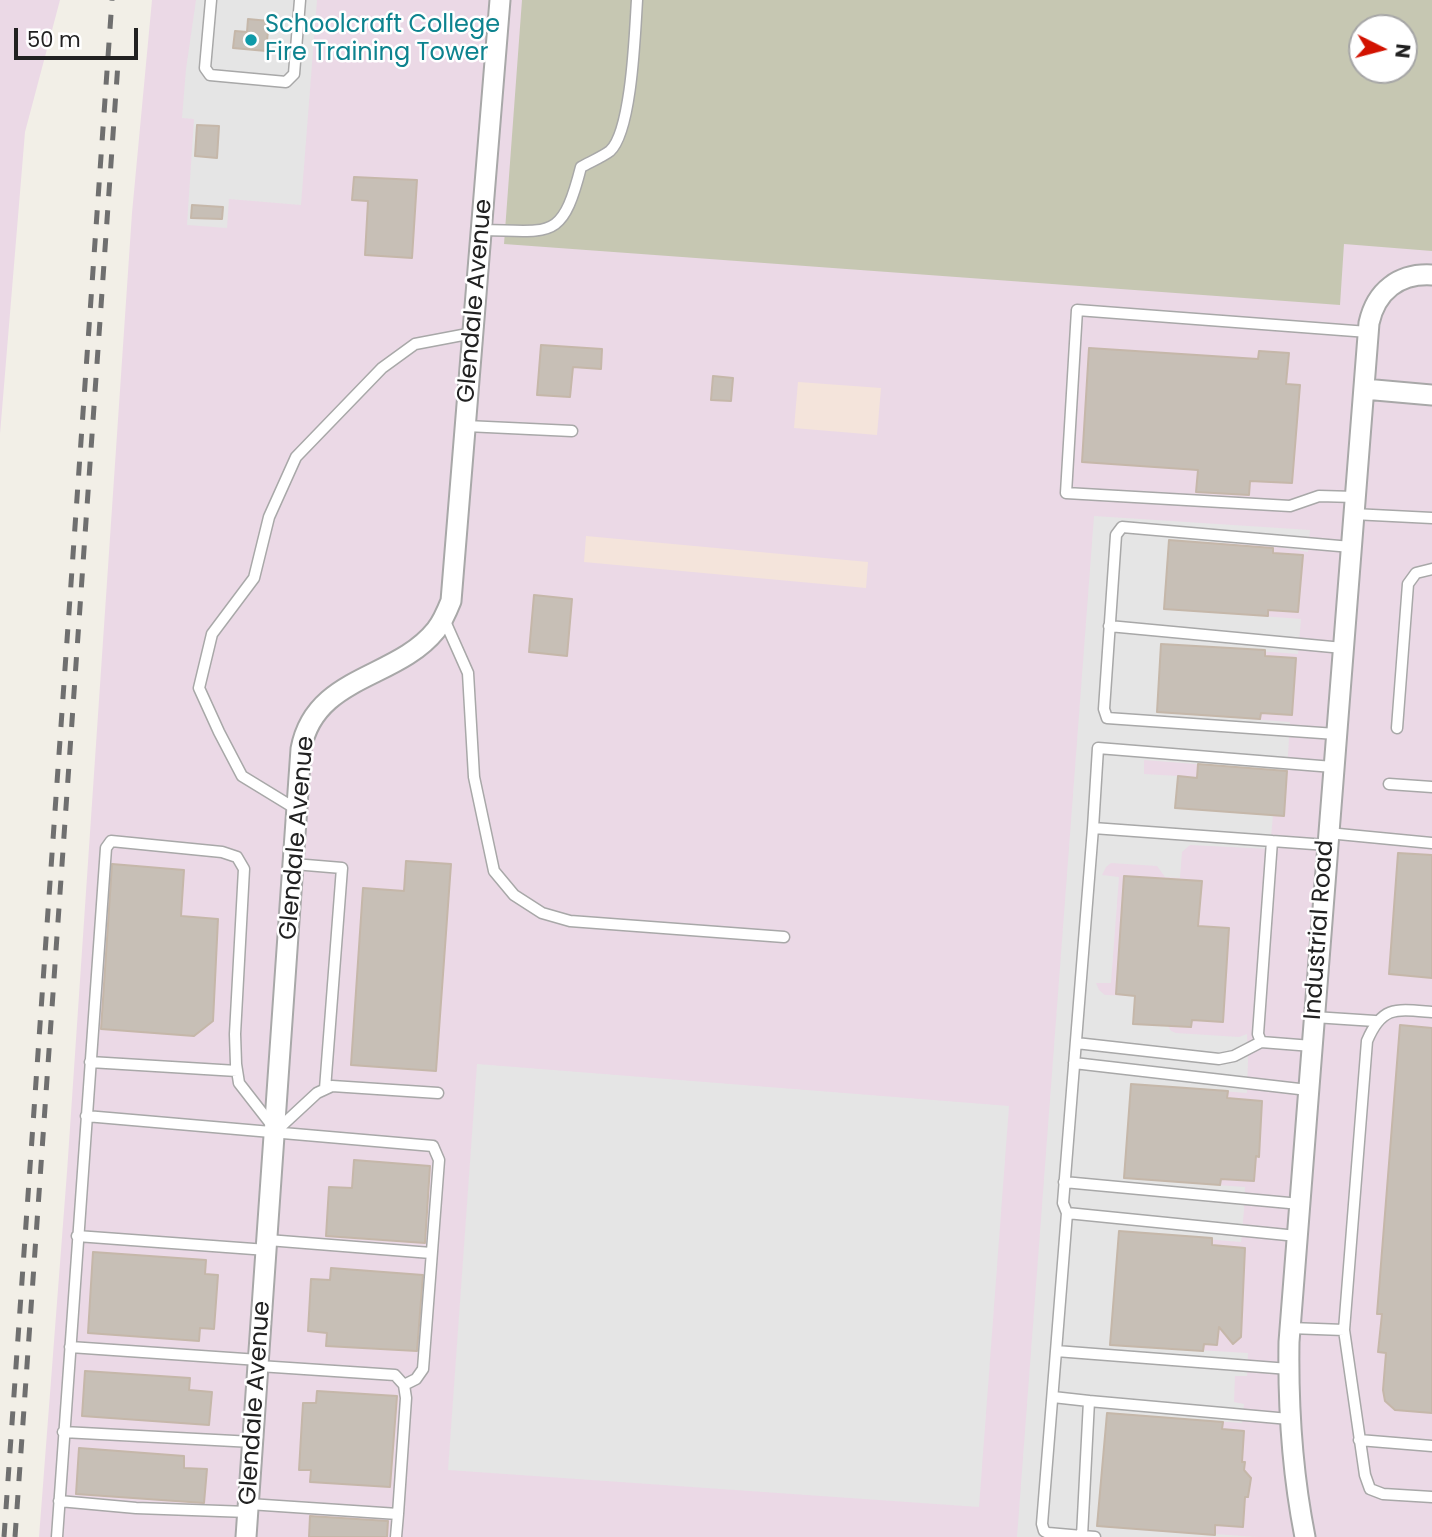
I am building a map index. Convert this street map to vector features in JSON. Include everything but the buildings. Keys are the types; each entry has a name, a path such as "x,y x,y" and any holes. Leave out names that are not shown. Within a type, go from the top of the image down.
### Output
{"street":[{"name":"Glendale Avenue","path":"246,1537 301,749 304,733 317,710 339,693 414,649 435,632 451,601 500,0"},
{"path":"1368,327 1378,298 1392,284 1407,277 1432,275"},
{"name":"Industrial Road","path":"1304,1537 1289,1419 1290,1328 1368,327"},
{"path":"1363,390 1432,395"}],"lane":[{"path":"211,0 205,68 210,75 286,82 293,74 300,0"},
{"path":"483,230 547,231 561,221 576,189 581,167 611,150 618,140 631,88 637,0"},
{"path":"1368,327 1077,310 1066,493 1290,506 1319,496 1354,505 1432,518"},
{"path":"298,811 242,776 219,732 199,688 212,634 254,578 269,517 296,457 382,368 415,344 474,333"},
{"path":"466,426 572,430"},
{"path":"1336,734 1107,718 1104,709 1116,535 1122,527 1351,547"},
{"path":"1397,728 1408,584 1416,573 1432,569"},
{"path":"444,619 468,673 474,777 486,843 494,871 514,895 542,913 570,921 784,937"},
{"path":"1109,626 1343,648"},
{"path":"1095,1537 1048,1533 1044,1531 1042,1524 1067,1213 1063,1203 1064,1182 1098,748 1333,767"},
{"path":"1389,784 1432,788"},
{"path":"1093,828 1272,841 1327,839 1432,843"},
{"path":"57,1537 106,848 111,841 222,852 237,857 244,869 234,1034 237,1071 239,1083 276,1131"},
{"path":"1261,1042 1258,1034 1272,841"},
{"path":"294,864 342,868 325,1089"},
{"path":"1314,1017 1375,1021 1395,1009 1432,1012"},
{"path":"1375,1021 1367,1041 1344,1330 1364,1475 1370,1489 1383,1494 1432,1497"},
{"path":"1076,1043 1219,1059 1234,1056 1261,1042 1311,1046"},
{"path":"90,1062 237,1071"},
{"path":"1074,1063 1308,1090"},
{"path":"276,1131 317,1093 332,1086 438,1093"},
{"path":"86,1116 433,1146 439,1160 423,1369 416,1379 404,1385"},
{"path":"1064,1182 1300,1204"},
{"path":"1067,1213 1297,1236"},
{"path":"77,1236 431,1253"},
{"path":"1290,1328 1344,1330"},
{"path":"70,1348 395,1375 404,1385 406,1398 396,1537"},
{"path":"1056,1351 1289,1369"},
{"path":"1053,1398 1289,1419"},
{"path":"1082,1536 1089,1401"},
{"path":"63,1432 253,1442"},
{"path":"1359,1440 1432,1446"},
{"path":"60,1501 136,1508 249,1508 398,1514"}],"shaded area":[{"path":"0,0 60,0 25,132 0,434"},
{"path":"152,0 1432,0 1432,1537 39,1537 67,1172 132,213"},
{"path":"196,0 317,0 301,205 229,199 227,228 187,225 194,119 182,118"},
{"path":"522,0 1432,0 1432,251 1344,244 1340,305 504,244"},
{"path":"798,382 881,388 877,435 794,428"},
{"path":"1094,516 1310,530 1308,552 1273,546 1169,540 1165,609 1301,619 1298,654 1162,644 1157,712 1290,722 1287,771 1144,760 1144,774 1178,776 1176,808 1273,815 1270,849 1190,845 1182,852 1180,878 1165,877 1157,866 1111,863 1102,875 1119,877 1111,983 1096,983 1105,995 1135,996 1134,1024 1168,1026 1176,1033 1239,1037 1247,1034 1248,1060 1247,1093 1131,1084 1124,1178 1245,1187 1244,1210 1241,1242 1120,1232 1111,1345 1248,1353 1247,1376 1235,1376 1234,1402 1244,1404 1242,1423 1107,1413 1097,1526 1258,1537 1017,1537"},
{"path":"586,536 868,562 866,588 584,562"},
{"path":"477,1064 1009,1106 979,1507 448,1470"}],"railway":[{"path":"4,1537 112,0"},
{"path":"15,1537 118,63"}],"place":[{"name":"Schoolcraft College Fire Training Tower","path":"251,40"}]}
